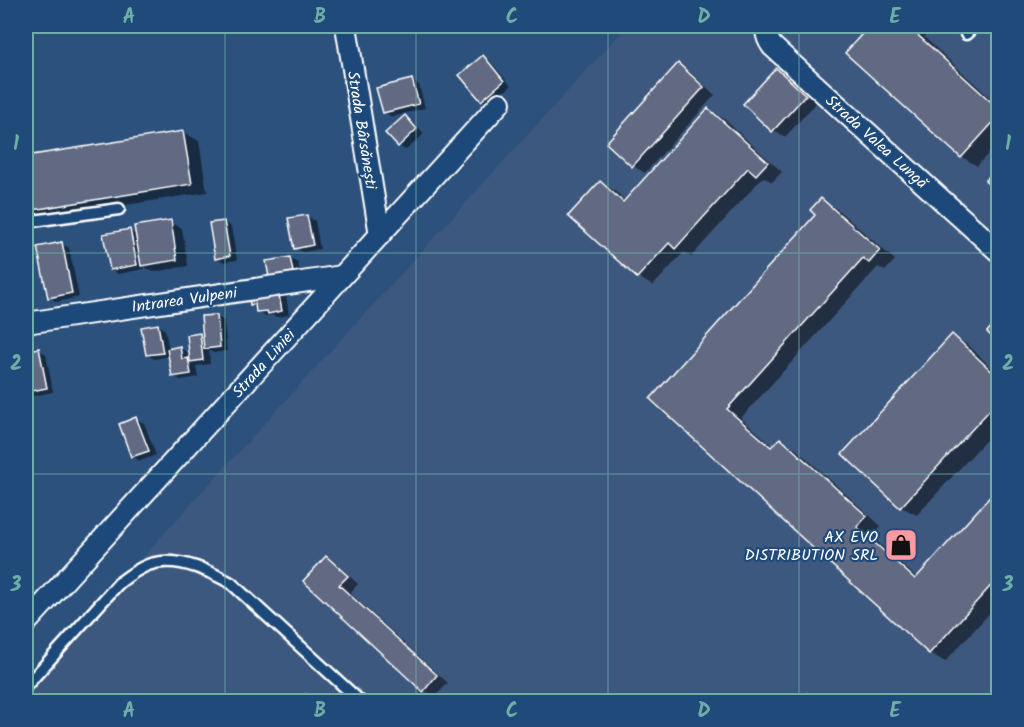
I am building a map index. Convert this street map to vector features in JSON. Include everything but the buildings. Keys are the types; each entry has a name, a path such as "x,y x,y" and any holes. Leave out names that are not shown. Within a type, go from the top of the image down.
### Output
{"street":[{"name":"Strada Bârsănești","path":"346,26 380,235"},
{"name":"Strada Valea Lungă","path":"767,26 768,39 772,46 999,251"},
{"name":"Strada Liniei","path":"26,623 500,103"},
{"name":"Intrarea Vulpeni","path":"26,322 342,276"}],"lane":[{"path":"966,34 974,26"},
{"path":"26,222 118,209"},
{"path":"26,686 119,583 150,563 168,562 186,564 231,583 362,702"}],"shaded area":[{"path":"627,26 998,26 998,701 26,702 26,682"}],"place":[{"name":"AX EVO DISTRIBUTION SRL","path":"901,545"}]}
